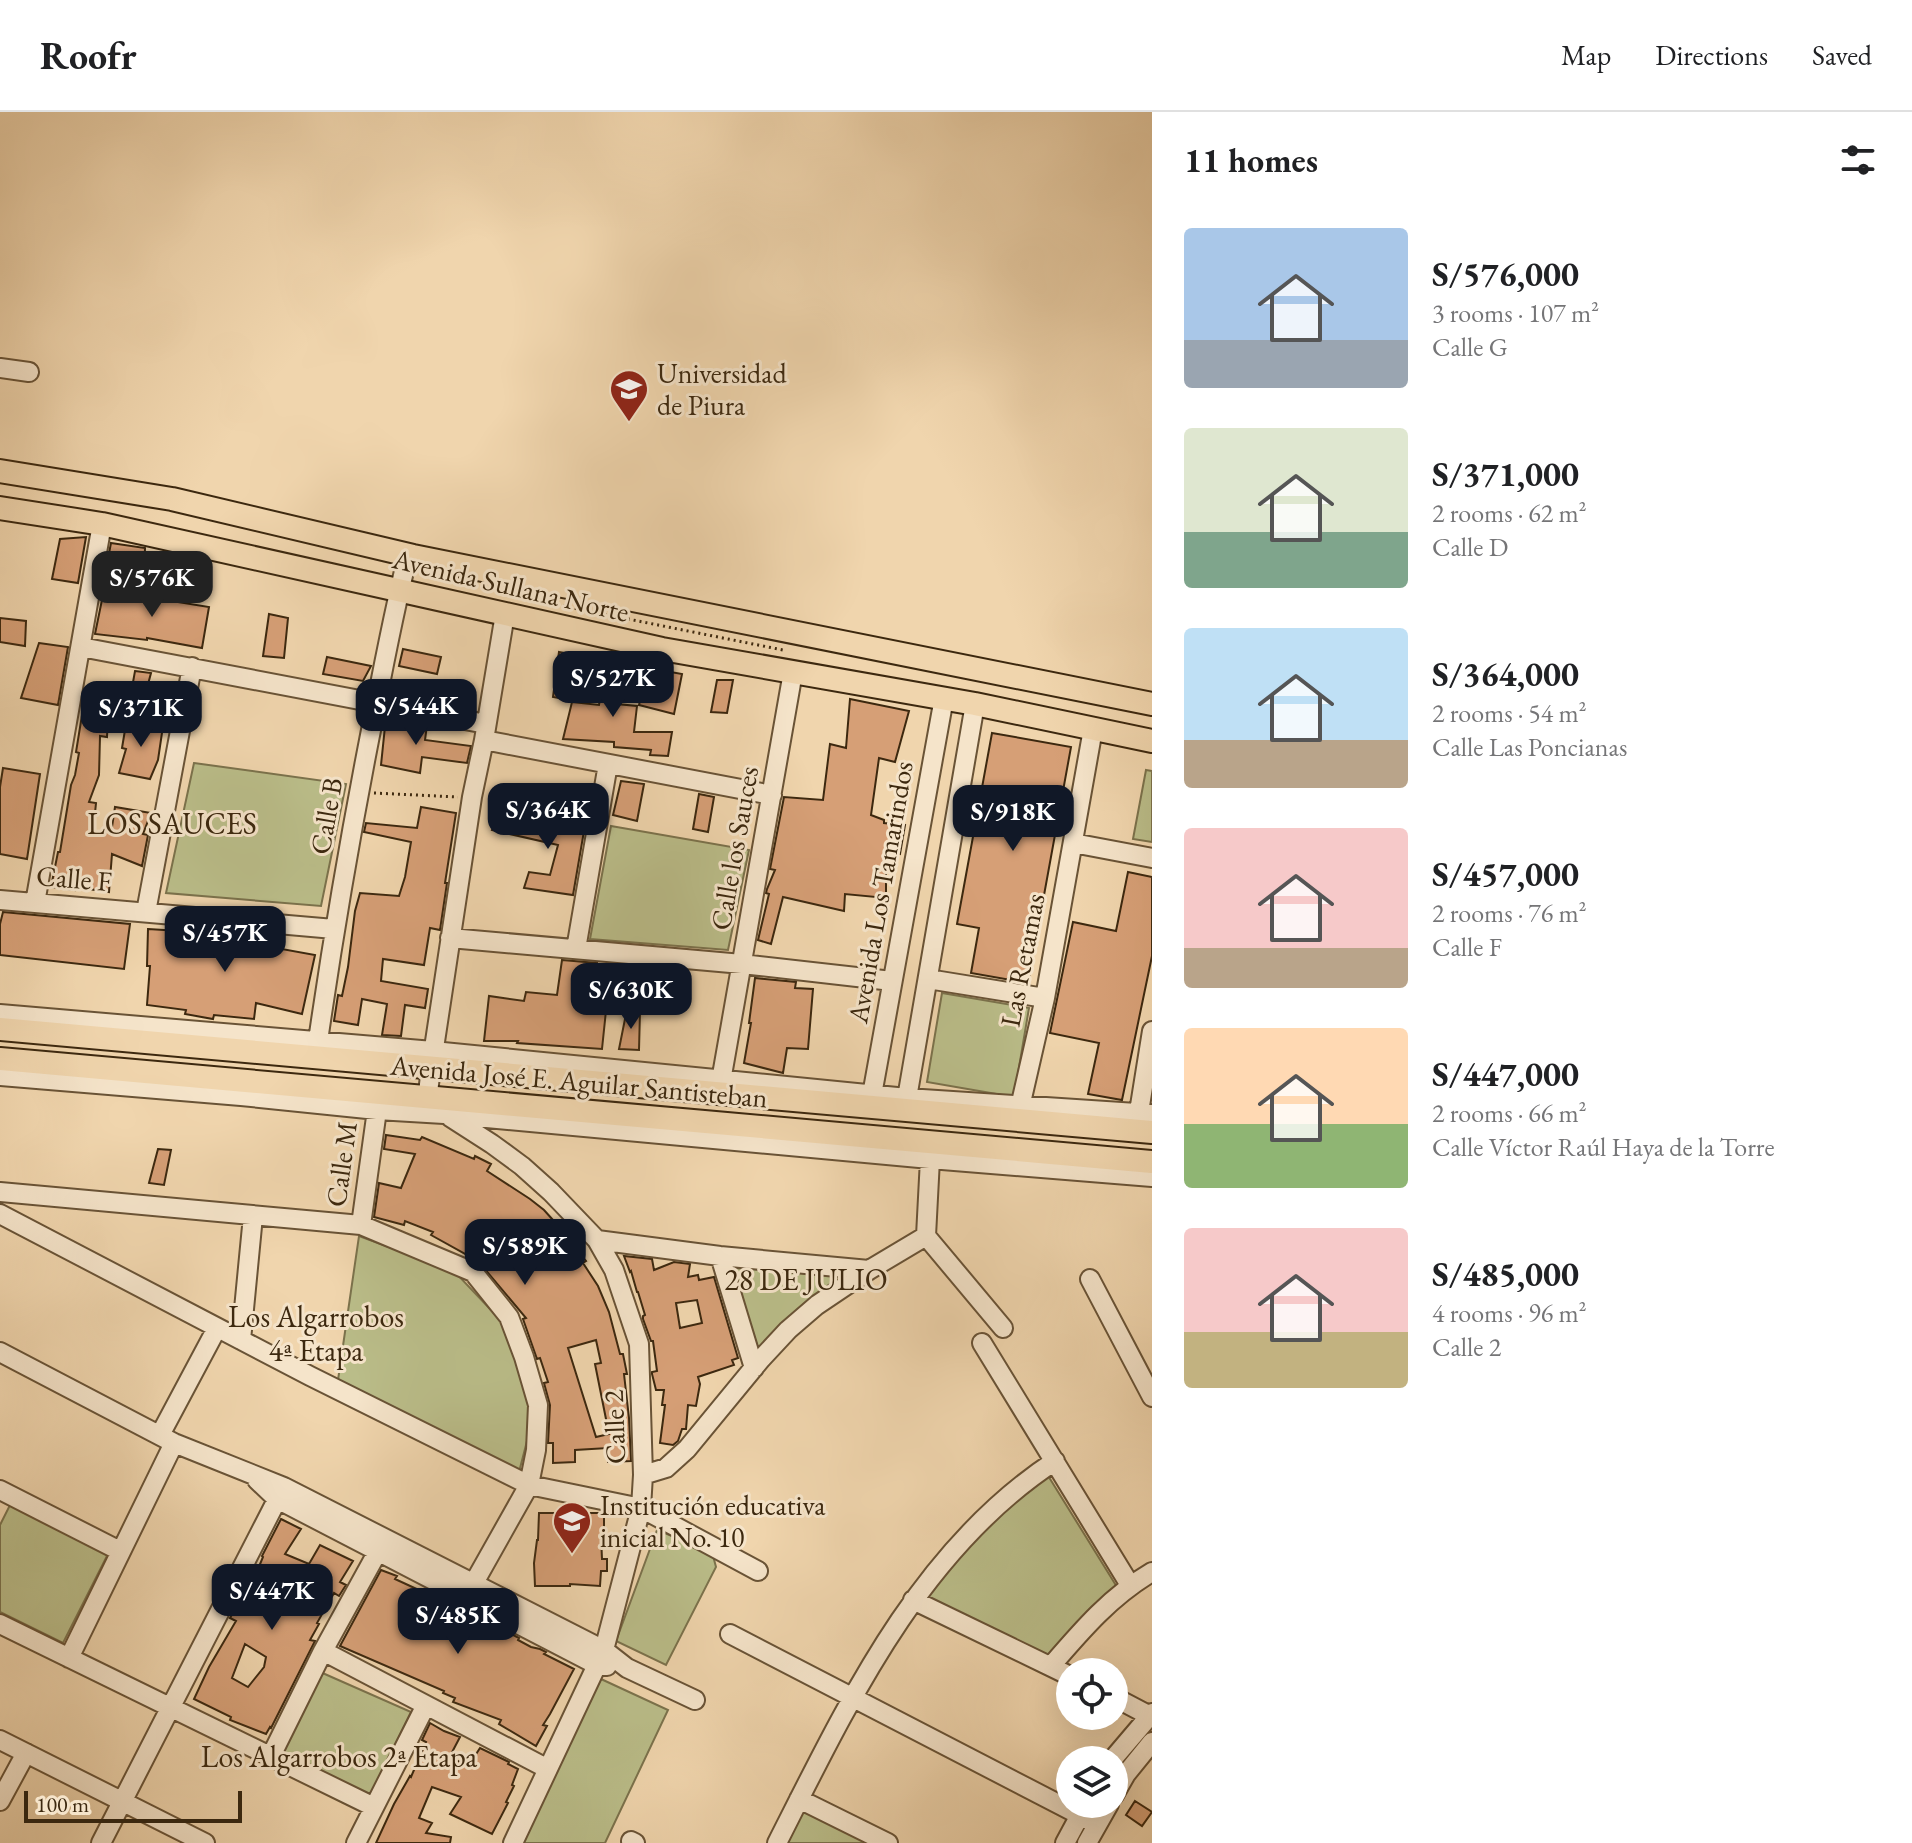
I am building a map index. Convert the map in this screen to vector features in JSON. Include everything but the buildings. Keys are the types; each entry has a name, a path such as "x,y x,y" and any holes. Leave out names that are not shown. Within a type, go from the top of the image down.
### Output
{"main road":[{"name":"Avenida Sullana Norte","path":"0,471 172,499 408,555 1152,704"},
{"name":"Avenida Sullana Norte","path":"0,508 102,524 662,649 944,698 1152,741"},
{"path":"944,698 950,664"},
{"path":"975,704 982,670"},
{"name":"Avenida José E. Aguilar Santisteban","path":"0,1029 432,1059 1152,1132"},
{"name":"Avenida José E. Aguilar Santisteban","path":"0,1059 432,1108 1152,1162"}],"street":[{"path":"0,368 29,372"},
{"path":"35,903 102,524"},
{"name":"Calle B","path":"318,1041 358,792 408,555"},
{"path":"432,1108 432,1059 472,797 505,614"},
{"path":"81,647 376,702 608,764 772,795"},
{"path":"146,912 192,667"},
{"name":"Calle los Sauces","path":"721,1081 793,672"},
{"name":"Avenida Los Tamarindos","path":"872,1095 944,698"},
{"path":"907,1098 975,704"},
{"name":"Las Retamas","path":"1020,1107 1045,998 1093,729"},
{"path":"576,949 608,764"},
{"path":"1073,843 1152,858"},
{"name":"Calle F","path":"0,900 334,929"},
{"path":"450,938 892,981"},
{"path":"928,979 1045,998"},
{"name":"Avenida José E. Aguilar Santisteban","path":"0,1014 318,1041 432,1059 1020,1107 1145,1113"},
{"path":"1145,1113 1152,1031"},
{"name":"Avenida José E. Aguilar Santisteban","path":"0,1076 377,1110 432,1108 930,1159 1152,1177"},
{"name":"Calle 2","path":"432,1108 522,1166 597,1240 614,1270 639,1344 643,1475 641,1508 601,1658 513,1843"},
{"name":"Calle M","path":"361,1225 377,1110"},
{"path":"930,1159 926,1236 1003,1328"},
{"path":"0,1192 361,1225 473,1272 509,1317 538,1405 536,1450 529,1485 470,1590"},
{"path":"0,1214 217,1328 529,1485 641,1508 758,1571"},
{"path":"241,1340 253,1216"},
{"path":"643,1475 666,1468 687,1449 788,1330 817,1305 926,1236"},
{"path":"597,1240 720,1256 869,1270"},
{"path":"720,1256 754,1368"},
{"path":"1090,1279 1152,1397"},
{"path":"69,1658 120,1551 217,1328"},
{"path":"982,1343 1130,1585"},
{"path":"0,1352 167,1439 249,1473 280,1493 601,1658 695,1700"},
{"path":"777,1843 854,1697 913,1600 941,1562 1006,1496 1055,1461"},
{"path":"101,1843 280,1493"},
{"path":"3,1497 120,1551"},
{"path":"271,1756 323,1651 382,1545"},
{"path":"1051,1666 1087,1625 1130,1585 1152,1572"},
{"path":"913,1600 1056,1669"},
{"path":"0,1624 374,1807"},
{"path":"730,1634 1056,1797"},
{"path":"323,1651 548,1769"},
{"path":"1124,1746 1151,1715 1128,1704"},
{"path":"356,1843 426,1705"},
{"path":"0,1740 205,1843"},
{"path":"1128,1772 1152,1742"},
{"path":"0,1801 26,1753"},
{"path":"799,1799 888,1843"},
{"path":"1065,1843 1078,1818"},
{"path":"1091,1818 1097,1824"},
{"path":"1087,1843 1101,1818"}],"path":[{"path":"358,792 472,797"}],"green space":[{"path":"194,763 346,784 321,906 166,893"},
{"path":"1146,770 1152,771 1152,842 1133,839"},
{"path":"611,826 749,850 728,950 590,939"},
{"path":"942,993 1029,1008 1014,1097 927,1082"},
{"path":"359,1236 454,1271 510,1330 533,1418 519,1472 338,1380"},
{"path":"732,1268 844,1275 758,1348"},
{"path":"1047,1474 1117,1587 1077,1622 1049,1657 921,1598 986,1522"},
{"path":"10,1505 108,1554 63,1643 0,1612 0,1525"},
{"path":"657,1530 712,1552 716,1567 666,1665 616,1641"},
{"path":"318,1671 411,1712 370,1796 278,1751"},
{"path":"601,1679 668,1710 605,1843 520,1843"},
{"path":"801,1804 879,1843 782,1843"}],"place":[{"name":"Universidad de Piura","path":"629,423"},
{"name":"Institución educativa inicial No. 10","path":"572,1555"}],"district":[{"name":"LOS SAUCES","path":"172,824"},
{"name":"28 DE JULIO","path":"806,1280"},
{"name":"Los Algarrobos 4ª Etapa","path":"316,1334"},
{"name":"Los Algarrobos 2ª Etapa","path":"339,1757"}]}
